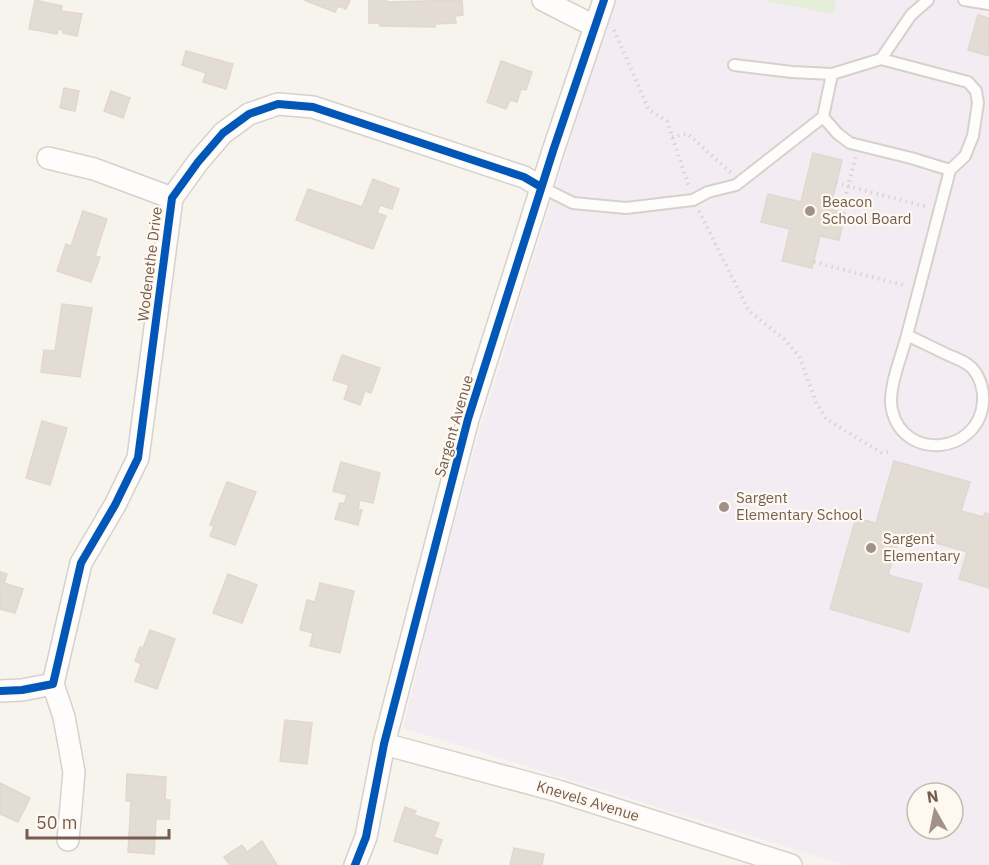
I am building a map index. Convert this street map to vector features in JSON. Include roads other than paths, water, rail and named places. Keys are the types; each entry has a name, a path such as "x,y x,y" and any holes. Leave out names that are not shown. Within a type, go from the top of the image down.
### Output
{"street":[{"path":"543,0 594,26"},
{"name":"Sargent Avenue","path":"355,865 366,837 384,744 468,419 541,187 603,2"},
{"name":"Wodenethe Drive","path":"53,684 81,564 115,505 138,458 172,198 198,162 224,133 249,114 278,105 313,107 524,177 541,187"},
{"path":"48,158 94,169 172,198"},
{"path":"0,691 22,690 53,684 64,717 74,772 68,840"},
{"name":"Knevels Avenue","path":"384,744 558,791 791,865"}],"lane":[{"path":"881,59 911,15 928,0"},
{"path":"964,0 989,4"},
{"path":"734,65 832,74 881,59 968,82 976,91 978,103 973,136 965,156 950,170 891,395 892,411 898,425 909,436 922,443 937,446 952,443 966,436 976,425 983,411 984,396 980,381 972,368 960,359 907,335"},
{"path":"541,187 573,203 626,208 693,200 708,192 736,185 824,117 832,74"},
{"path":"824,117 838,134 850,143 950,170"}],"place":[{"name":"Beacon School Board","path":"810,211"},
{"name":"Sargent Elementary School","path":"724,507"},
{"name":"Sargent Elementary","path":"871,548"}]}
